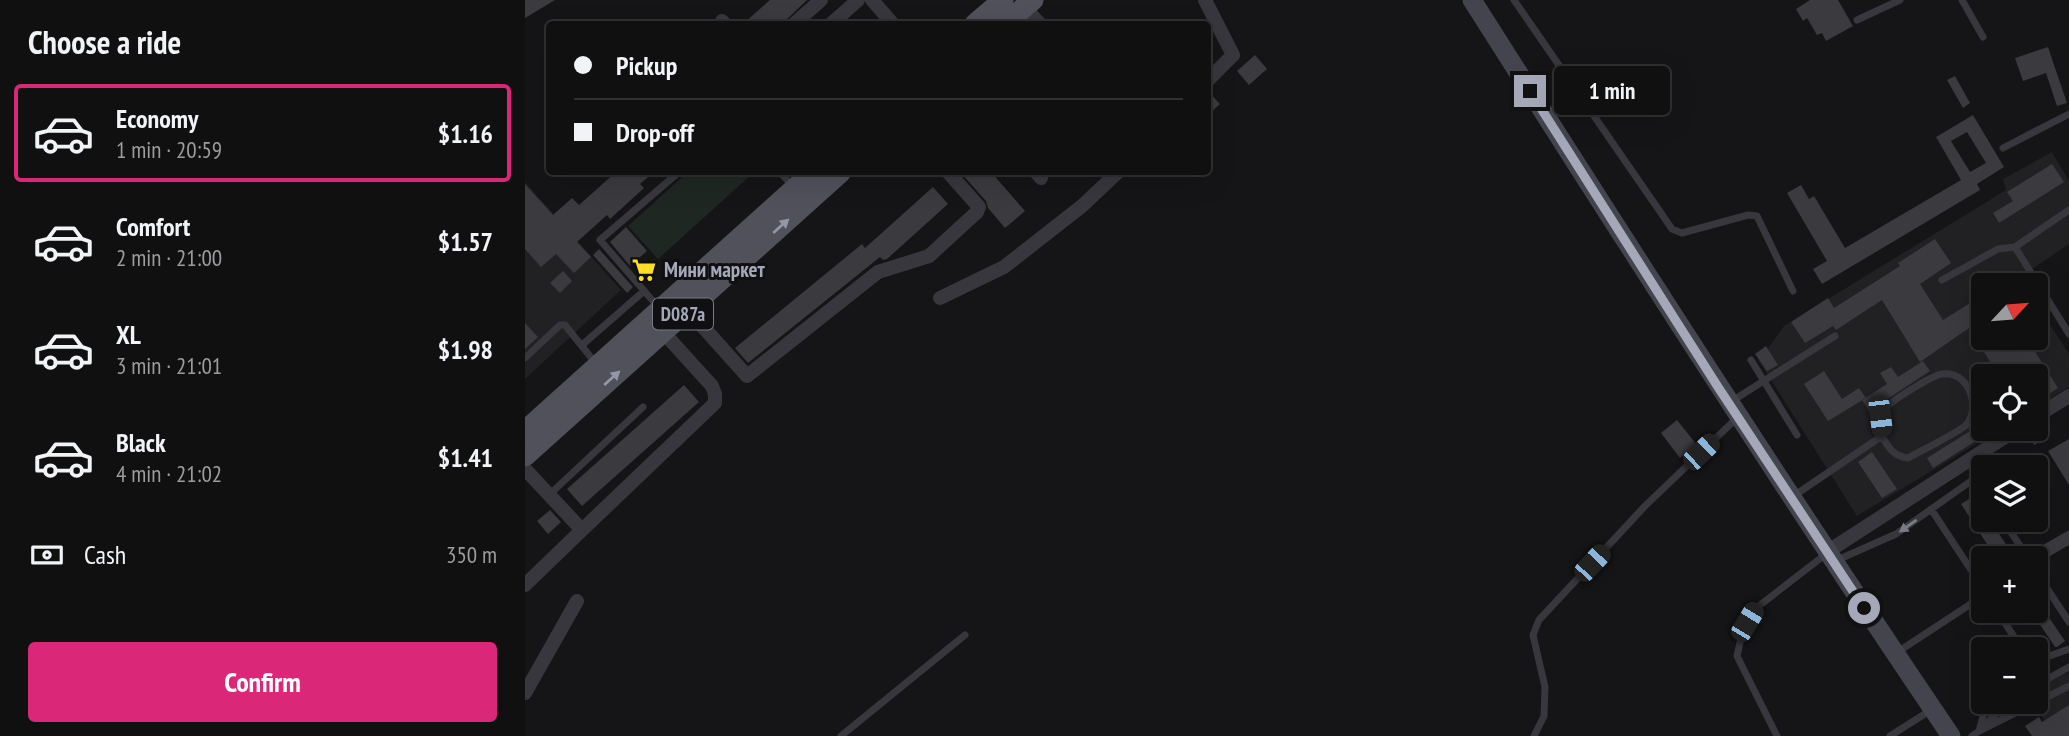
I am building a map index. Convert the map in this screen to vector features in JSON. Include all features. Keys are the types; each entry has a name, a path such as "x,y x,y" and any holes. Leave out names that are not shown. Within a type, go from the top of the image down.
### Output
{"main road":[{"path":"1472,0 1791,498 1951,736"},
{"path":"980,21 999,8 1029,4"},
{"name":"D087a","path":"525,456 598,366 809,175"},
{"name":"D087a","path":"525,431 569,405 663,332 838,175"}],"street":[{"path":"797,21 821,0"},
{"path":"834,21 858,0"},
{"path":"872,0 890,21"},
{"path":"1205,0 1233,55 1211,77"},
{"path":"1029,4 1038,21"},
{"path":"688,310 747,376 878,272 929,256 977,212 979,207 951,175"},
{"path":"940,298 1005,267 1082,206 1115,175"},
{"path":"525,585 715,403 712,386 663,332"},
{"path":"2048,409 2069,396"},
{"path":"1830,557 1999,441"},
{"path":"525,469 582,530"},
{"path":"525,693 577,601"}],"lane":[{"path":"1514,0 1672,229 1682,233 1748,215 1757,216 1793,292"},
{"path":"1857,20 1900,0"},
{"path":"1962,0 1983,37"},
{"path":"2003,148 2069,114"},
{"path":"661,310 600,240 676,175"},
{"path":"783,175 794,188"},
{"path":"1942,281 1997,249 2015,247 2069,210"},
{"path":"2015,247 2069,334"},
{"path":"582,345 644,291"},
{"path":"525,358 560,325 565,324 598,366"},
{"path":"1534,736 1544,716 1545,687 1533,635 1539,620 1645,506 1729,402 1835,336"},
{"path":"1751,360 1797,435"},
{"path":"1940,374 1953,374 1963,379 1972,398 1966,425 1908,458 1898,457 1890,450 1882,436 1880,416 1891,402 1940,374"},
{"path":"549,495 643,407"},
{"path":"1791,498 1882,436"},
{"path":"1777,736 1737,656 1738,645 1755,609 1830,557 1896,534 1971,481"},
{"path":"1931,509 1971,570"},
{"path":"2048,590 2069,622"},
{"path":"1896,654 1971,604"},
{"path":"841,736 965,635"},
{"path":"2048,656 2069,649"},
{"path":"2048,679 2069,667"},
{"path":"1972,736 2069,686"},
{"path":"1891,736 1933,709"},
{"path":"1979,731 1984,714"},
{"path":"1979,731 1996,714"}],"shaded area":[{"path":"2052,152 2069,181 2069,244 2026,273 1971,273 1971,350 2048,350 2048,321 2069,354 2069,387 2048,400 2048,364 1971,364 1971,441 1981,441 1857,516 1759,361 1784,326 2006,190 2003,179"},
{"path":"685,175 751,175 658,259 628,226"},
{"path":"525,182 621,290 525,379"},
{"path":"2069,672 2069,736 2055,736 2040,714 2048,714 2048,682"}],"building":[{"path":"525,0 555,0 525,18"},
{"path":"770,0 807,0 785,21 746,21"},
{"path":"1810,0 1838,0 1853,26 1826,41 1822,33 1817,35 1807,18 1803,21 1796,9"},
{"path":"2048,47 2067,103 2057,106 2046,73 2023,81 2015,58"},
{"path":"1255,55 1267,69 1249,85 1237,71"},
{"path":"1955,76 1970,103 1963,108 1947,80"},
{"path":"1211,94 1220,104 1211,112"},
{"path":"1973,115 2004,167 1977,184 1980,190 1822,284 1813,269 1827,261 1787,193 1801,185 1809,199 1814,196 1845,248 1961,180 1936,137","holes":["1967,132 1986,163 1970,172 1951,141"]},
{"path":"2052,164 2064,182 1999,223 1993,213 2013,201 2007,192"},
{"path":"613,175 650,175 640,184 644,188 610,219 607,215 577,242 591,257 574,273 556,254 541,267 525,249 525,184 553,215 572,198 579,205"},
{"path":"963,175 994,175 1025,211 1005,228 988,208 986,201"},
{"path":"933,187 948,204 887,259 880,257 748,363 735,348 862,244 865,248"},
{"path":"626,227 647,251 630,266 610,242"},
{"path":"1935,239 1951,263 1920,284 1943,320 1971,302 1971,331 1969,328 1920,362 1882,300 1836,330 1833,326 1805,343 1791,322 1828,298 1834,308 1900,266 1898,263"},
{"path":"599,249 633,287 627,293 593,255"},
{"path":"563,271 572,281 560,293 550,283"},
{"path":"525,323 538,337 525,349"},
{"path":"1766,346 1778,365 1767,371 1755,354"},
{"path":"1983,350 2034,350 2043,364 1992,364"},
{"path":"1923,361 1930,371 1869,411 1862,400 1887,384 1880,373 1891,367 1898,377"},
{"path":"1824,371 1842,399 1859,388 1866,398 1828,421 1804,384"},
{"path":"2048,372 2058,388 2048,395"},
{"path":"684,385 699,402 582,506 567,489"},
{"path":"1677,420 1697,445 1680,458 1661,433"},
{"path":"1971,430 1971,441 1976,441 1933,468 1927,458"},
{"path":"2069,439 2069,485 2048,451"},
{"path":"1872,452 1897,489 1882,498 1858,462"},
{"path":"1971,498 1971,519 1961,504"},
{"path":"550,510 561,522 548,534 537,521"},
{"path":"2069,530 2069,545 2050,556 2048,546 2043,545"},
{"path":"1979,532 1998,532 2007,546 1988,546"},
{"path":"2048,616 2065,641 2055,647 2039,623 2048,623"},
{"path":"2069,705 2069,736 2032,736 2025,726 2039,717 2042,722"}],"place":[{"name":"Мини маркет","path":"644,270"}],"route":[{"path":"1530,91 1718,387 1864,608"}]}
